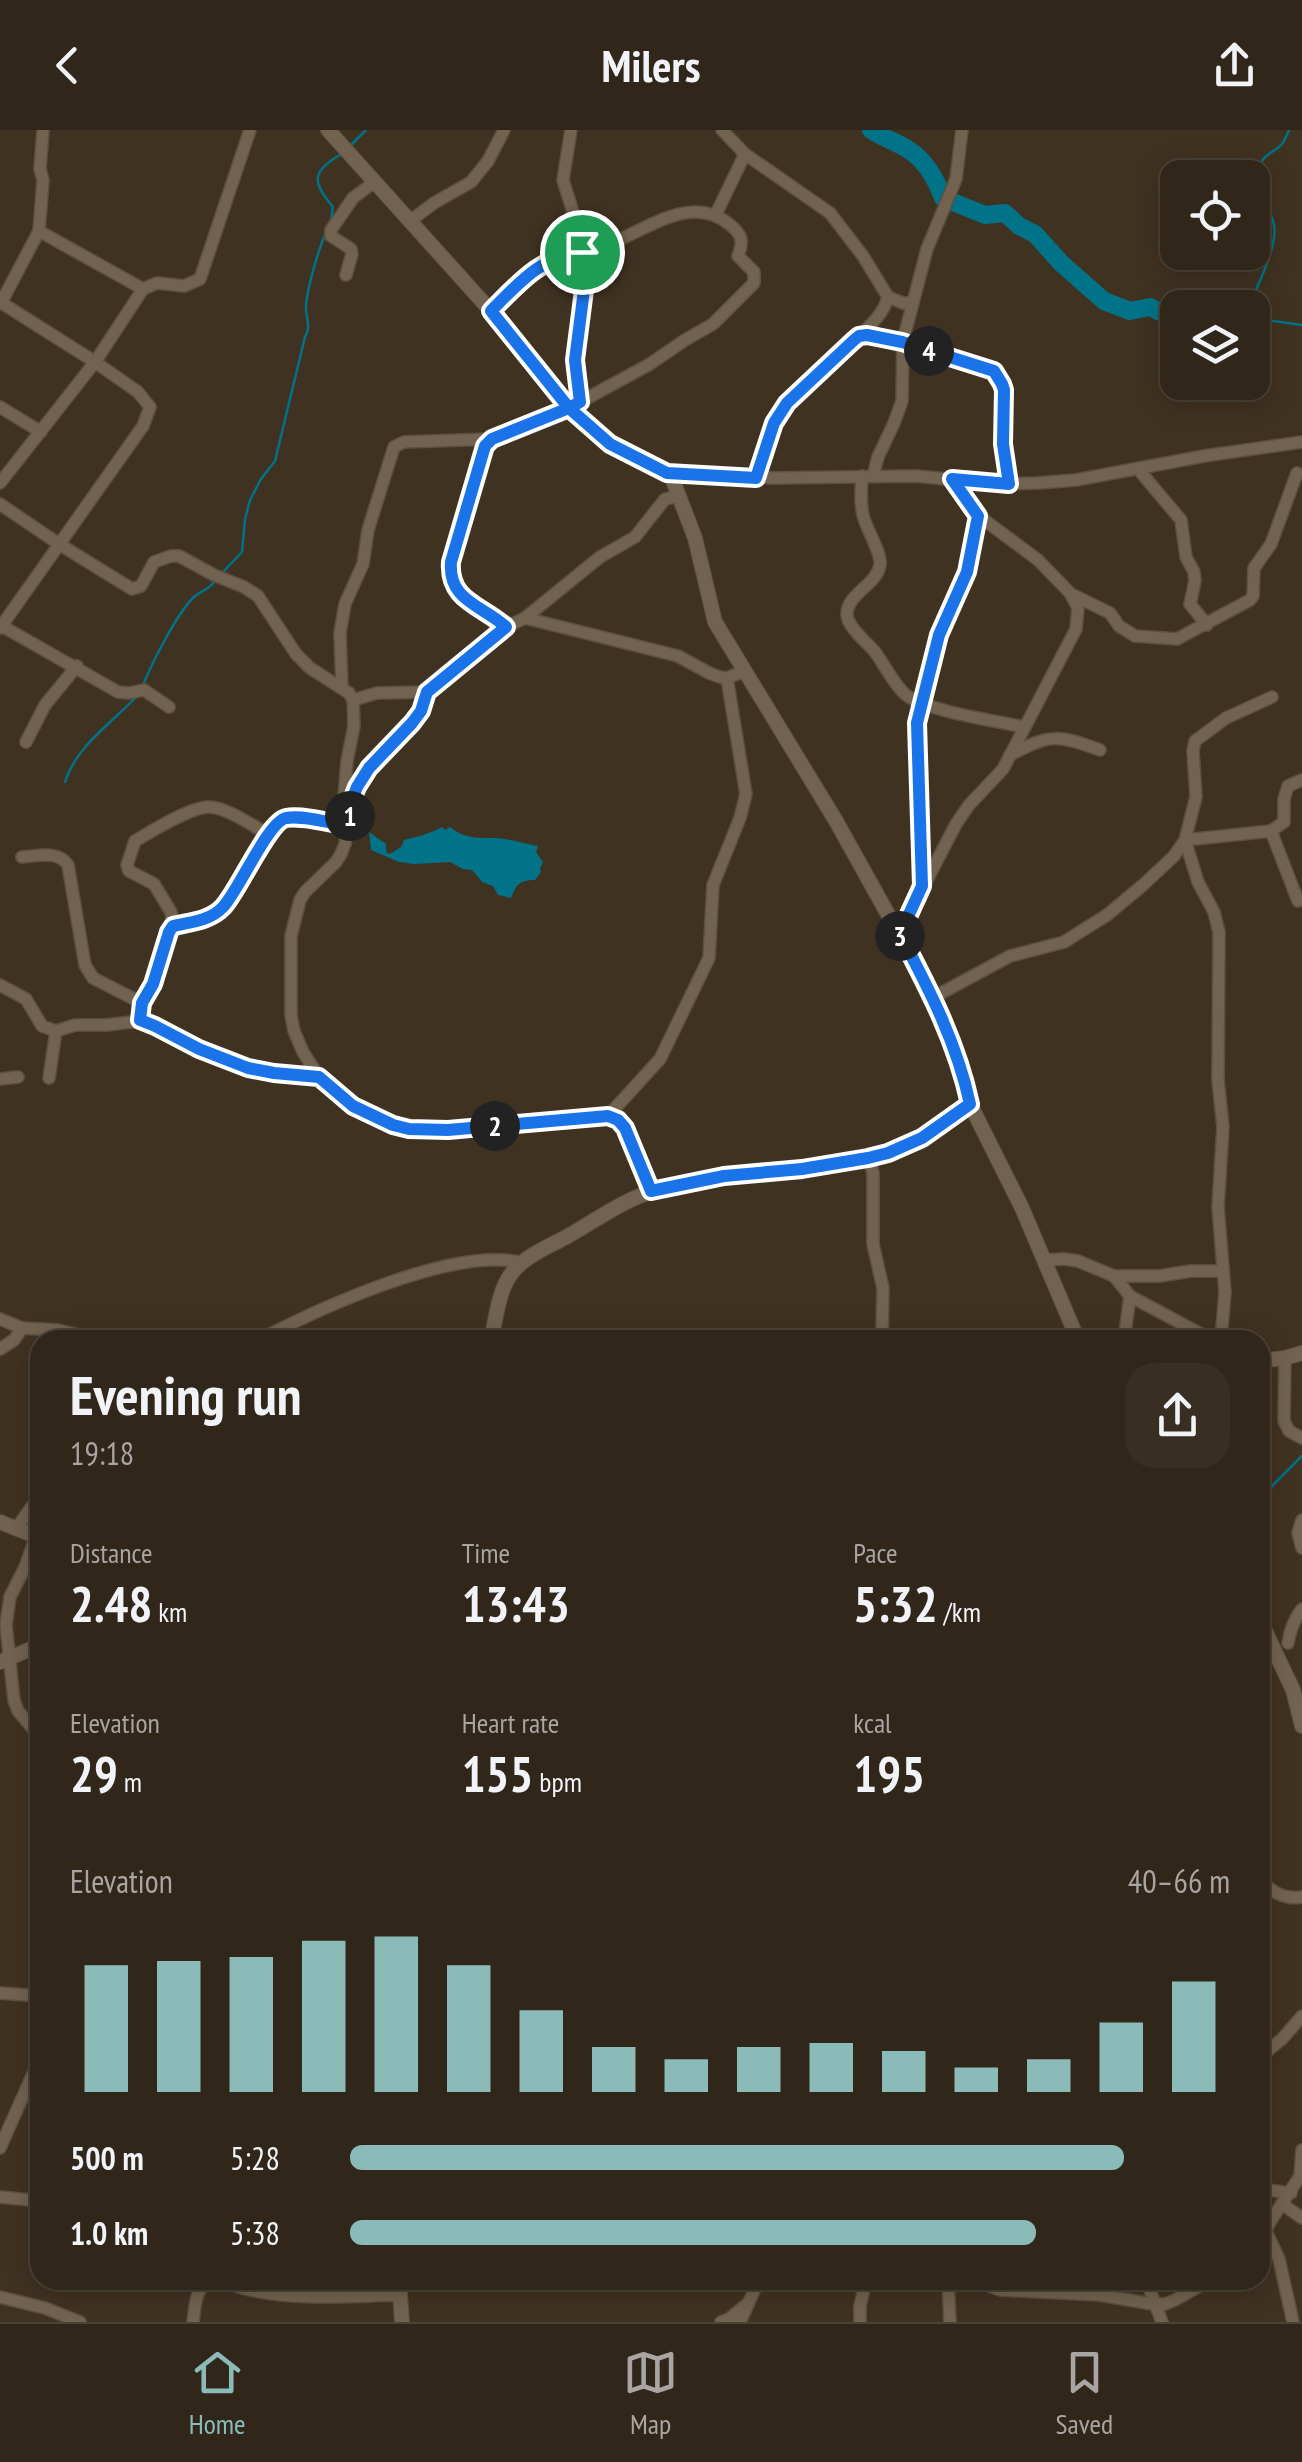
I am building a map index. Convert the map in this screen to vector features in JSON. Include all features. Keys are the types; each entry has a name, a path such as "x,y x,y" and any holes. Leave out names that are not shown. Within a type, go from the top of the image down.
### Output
{"street":[{"path":"43,130 39,231 1,303 138,392 150,411 1,627 118,692 142,690 169,707"},
{"path":"0,483 95,362 143,288 149,284 184,286 200,278 250,130"},
{"path":"328,130 610,444 667,473 756,478 868,476 1009,484 1076,480 1302,442"},
{"path":"410,221 472,182 504,130"},
{"path":"570,130 563,180 582,252 584,290 575,360 575,405"},
{"path":"722,130 745,154 830,213 888,297 913,303"},
{"path":"962,130 950,196 928,249 902,342 902,401 868,476 862,511 878,550 880,566 854,598 847,615 904,693 921,704 1024,727"},
{"path":"716,214 745,154"},
{"path":"346,275 350,248 336,241 331,230 354,198 374,182"},
{"path":"342,688 340,633 347,594 363,564 368,530 394,446 404,442 492,439 575,405 714,324 754,284 754,272 738,256 742,244 738,231 716,214 685,211 594,250 550,259 491,311"},
{"path":"39,231 143,288"},
{"path":"756,478 774,423 787,403 873,323 888,297"},
{"path":"859,336 902,342 989,368 1000,378 1009,484"},
{"path":"0,407 41,432"},
{"path":"492,439 481,455 450,578 469,602 506,627"},
{"path":"1300,468 1302,486"},
{"path":"1070,594 1110,613 1119,626 1136,636 1177,639 1207,624 1253,596 1254,568 1271,544 1300,468"},
{"path":"1138,469 1182,520 1186,557 1195,581 1190,604 1207,624"},
{"path":"667,473 696,538 715,622 836,821 934,997 970,1104 1022,1208 1074,1330"},
{"path":"900,934 956,824 1003,769 1076,629 1078,608 1070,594 1038,560 978,516 952,479"},
{"path":"651,1191 625,1128 608,1116 448,1130 409,1129 353,1106 319,1077 294,1032 292,927 305,892 341,854 357,787 369,768 421,711 427,692 506,627 525,618 600,557 635,537 664,500 680,496"},
{"path":"0,504 132,589 141,586 154,562 179,556 258,596 296,654 354,700 343,812 348,826"},
{"path":"922,886 917,723 939,635 967,572 978,516"},
{"path":"525,618 678,656 727,678 744,671"},
{"path":"26,742 45,705 77,666"},
{"path":"608,1116 660,1059 709,958 713,885 746,794 727,678"},
{"path":"354,700 377,693 427,692"},
{"path":"934,997 1010,956 1064,942 1143,886 1185,840 1196,797 1192,751 1195,741 1226,718 1272,697"},
{"path":"1010,755 1051,737 1100,750"},
{"path":"1185,840 1271,831 1284,822 1288,786 1302,780"},
{"path":"140,1020 142,1003 153,984 173,926 171,912 154,884 129,871 135,841 175,818 209,807 268,834"},
{"path":"173,926 209,918 223,907 278,822 286,818 348,826"},
{"path":"1271,831 1298,901"},
{"path":"1185,840 1219,932 1218,1080 1223,1127 1218,1207 1225,1292 1222,1330"},
{"path":"22,857 58,856 64,860 86,965 93,978 142,1003"},
{"path":"0,984 26,999 42,1026 56,1031 75,1025 140,1020 248,1068 319,1077"},
{"path":"49,1078 56,1031"},
{"path":"0,1079 18,1078"},
{"path":"494,1330 506,1282 516,1268 635,1198 724,1176 802,1169 888,1153 922,1138 970,1104"},
{"path":"868,1158 873,1172 874,1244 883,1288 882,1330"},
{"path":"281,1330 339,1303 433,1268 495,1258 523,1263"},
{"path":"1044,1260 1078,1261 1114,1276 1222,1271"},
{"path":"1114,1276 1130,1296 1193,1330"},
{"path":"1125,1330 1130,1296"},
{"path":"0,1319 22,1328 58,1330"},
{"path":"0,1349 14,1340 22,1328"},
{"path":"1270,1360 1302,1353"},
{"path":"1285,1358 1284,1421 1289,1431 1302,1438"},
{"path":"16,1528 30,1509"},
{"path":"1302,1520 1298,1533 1302,1548"},
{"path":"0,1522 30,1534"},
{"path":"30,1555 10,1597 5,1659 14,1700 30,1725"},
{"path":"1302,1610 1296,1616 1288,1644 1302,1726"},
{"path":"5,1659 30,1649"},
{"path":"1270,1890 1282,1896 1302,1897"},
{"path":"0,1993 30,1995"},
{"path":"1270,2049 1302,2016"},
{"path":"0,2148 30,2080"},
{"path":"0,2111 15,2113"},
{"path":"1270,2220 1301,2176 1302,2150"},
{"path":"1270,2190 1291,2193"},
{"path":"0,2197 30,2200"},
{"path":"1282,2204 1302,2218"},
{"path":"1270,2246 1279,2259 1293,2322"},
{"path":"193,2322 200,2290"},
{"path":"247,2290 304,2298 380,2290"},
{"path":"399,2290 402,2322"},
{"path":"740,2322 754,2290"},
{"path":"860,2322 864,2290"},
{"path":"948,2290 950,2322"},
{"path":"1000,2290 1084,2294 1154,2304 1165,2304 1192,2290"},
{"path":"1149,2290 1162,2322"},
{"path":"0,2297 80,2322"},
{"path":"721,2322 748,2304"}],"water":[{"path":"442,827 470,837 538,846 536,852 543,862 541,872 535,880 518,884 511,898 498,895 493,886 482,882 472,870 450,862 399,862 371,850 369,832 386,844 390,854 404,840"}],"waterway":[{"path":"351,145 366,130"},
{"path":"871,130 920,159 943,198 985,215 1005,213 1035,234 1104,301 1130,311 1150,307 1160,312"},
{"path":"1256,290 1274,234 1259,187 1259,167 1282,144 1289,130"},
{"path":"331,220 333,207 321,191 318,178 323,167 340,155"},
{"path":"221,574 242,552 250,500 275,461 308,329 309,288 326,232"},
{"path":"1270,321 1302,325"},
{"path":"143,685 180,614 214,582"},
{"path":"65,782 86,746 137,696"},
{"path":"1270,1491 1302,1456"}],"route":[{"path":"582,252 550,259 491,311 569,408 610,444 667,473 756,478 768,437 787,403 862,335 902,342 984,366 994,371 1002,384 1003,444 1009,484 952,479 978,516 972,556 962,588 939,635 917,723 922,886 900,934 934,997 970,1104 922,1138 888,1153 802,1169 724,1176 651,1191 625,1128 608,1116 448,1130 409,1129 353,1106 319,1077 248,1068 140,1020 142,1003 153,984 173,926 209,918 223,907 278,822 296,818 348,826 357,787 369,768 421,711 427,692 506,627 457,591 450,578 451,562 485,446 492,439 569,408 580,402 575,360 584,290 582,252"}]}
